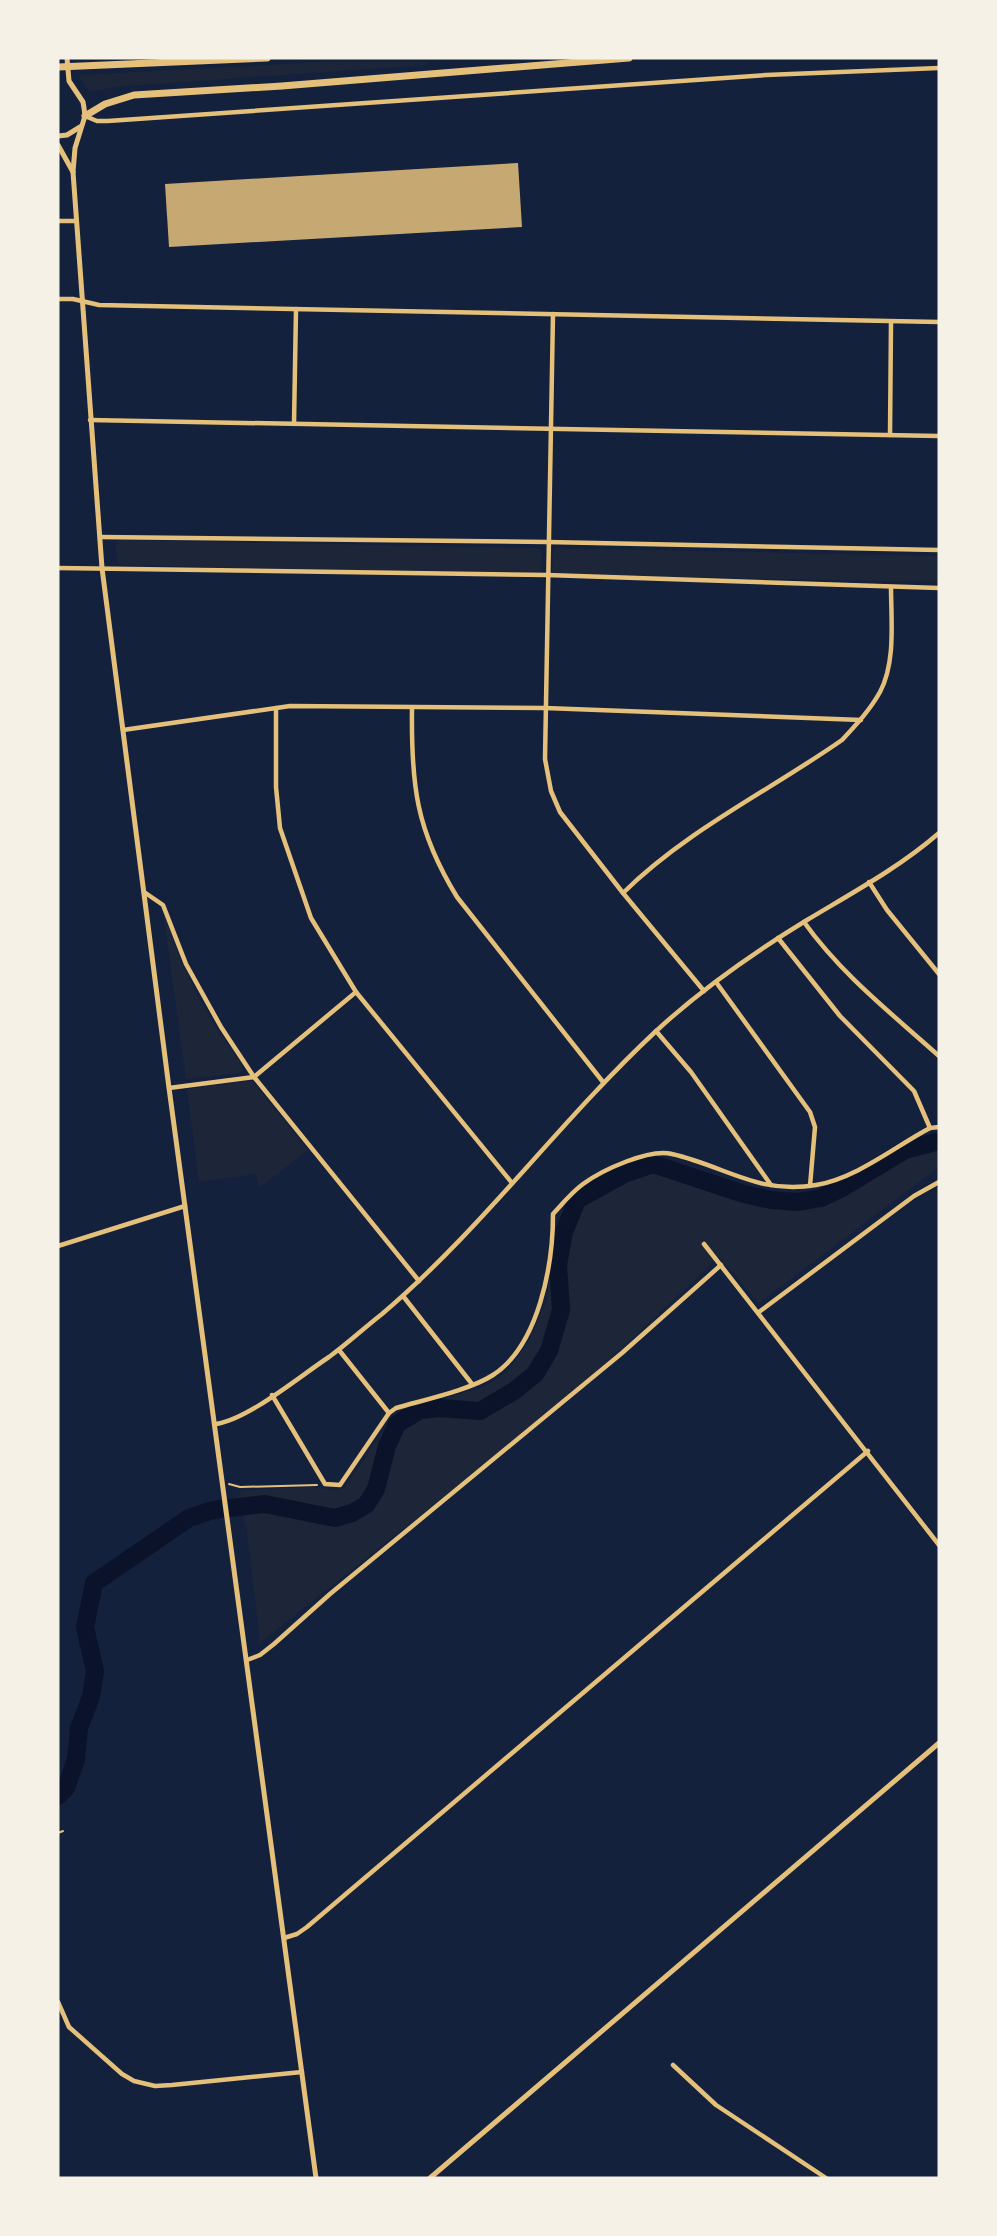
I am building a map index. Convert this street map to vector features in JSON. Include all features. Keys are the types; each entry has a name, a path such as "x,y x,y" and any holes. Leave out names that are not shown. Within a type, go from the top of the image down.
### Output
{"highway":[{"path":"58,67 267,58"},
{"path":"85,116 104,104 134,95 629,58"}],"street":[{"path":"67,58 69,81 83,102 85,116 75,148 73,172 102,568 316,2178"},
{"path":"85,116 97,121 108,121 766,75 939,68"},
{"path":"58,136 67,135 81,126"},
{"path":"58,145 73,172"},
{"path":"58,222 76,221"},
{"path":"58,299 99,306 939,322"},
{"path":"294,424 296,309"},
{"path":"553,314 545,708 545,759 551,791 560,812 704,991"},
{"path":"890,435 891,322"},
{"path":"90,420 939,436"},
{"path":"99,537 939,550"},
{"path":"58,568 547,575 939,588"},
{"path":"623,893 642,874 702,829 842,740 860,720 882,689 886,672 891,635 891,587"},
{"path":"124,730 290,706 545,708 860,720"},
{"path":"276,708 279,828 311,918 356,992 512,1183"},
{"path":"412,708 414,790 426,835 439,868 457,897 603,1082"},
{"path":"216,1424 236,1418 339,1350 403,1296 489,1210 603,1082 656,1031 704,991 778,938 919,850 939,833"},
{"path":"869,882 887,910 939,974"},
{"path":"144,892 163,905 187,964 220,1027 254,1077 419,1281"},
{"path":"804,922 842,969 939,1056"},
{"path":"778,938 841,1016 914,1091 930,1128"},
{"path":"716,982 810,1112 815,1127 810,1186"},
{"path":"169,1088 254,1077 356,992"},
{"path":"656,1031 691,1072 771,1186"},
{"path":"272,1395 325,1484 336,1486 344,1481 389,1413 396,1408 491,1377 502,1368 525,1338 536,1313 547,1278 553,1214 587,1181 655,1153 671,1153 729,1175 771,1186 810,1186 836,1180 930,1128 939,1127"},
{"path":"760,1312 914,1196 939,1182"},
{"path":"58,1246 186,1206"},
{"path":"704,1244 760,1312 939,1545"},
{"path":"247,1660 260,1655 274,1644 330,1594 622,1353 721,1265"},
{"path":"403,1296 472,1384"},
{"path":"339,1350 389,1413"},
{"path":"284,1938 307,1927 868,1451"},
{"path":"430,2178 939,1743"},
{"path":"58,2002 69,2027 122,2074 134,2081 155,2086 172,2085 302,2071"},
{"path":"673,2065 716,2105 826,2178"}],"path":[{"path":"222,1482 240,1487 325,1484"},
{"path":"58,1833 63,1831"}],"shaded area":[{"path":"320,62 426,62 427,65 89,91 78,75"},
{"path":"118,540 538,548 542,552 541,573 525,575 121,565 118,563 115,545"},
{"path":"556,548 939,556 939,582 556,575 552,572 553,552"},
{"path":"163,910 181,962 216,1028 241,1064 240,1073 186,1079"},
{"path":"253,1082 308,1150 259,1188 256,1174 199,1182 187,1089"},
{"path":"939,1133 939,1167 759,1303 719,1257 606,1363 495,1456 260,1643 247,1530 237,1497 242,1490 344,1488 391,1420 405,1411 483,1387 508,1371 528,1343 547,1299 556,1229 561,1211 590,1183 657,1157 699,1169 747,1188 801,1198 822,1193 915,1140"}],"building":[{"path":"518,163 522,227 169,247 165,184"}],"waterway":[{"path":"58,1796 66,1788 76,1759 79,1728 91,1697 95,1671 85,1627 94,1583 189,1518 213,1510 265,1504 335,1518 352,1513 366,1505 376,1489 387,1446 397,1424 420,1410 440,1408 480,1411 514,1391 535,1374 549,1351 561,1310 558,1265 564,1232 577,1200 624,1174 653,1164 744,1194 798,1202 821,1198 905,1150 939,1141"}]}
